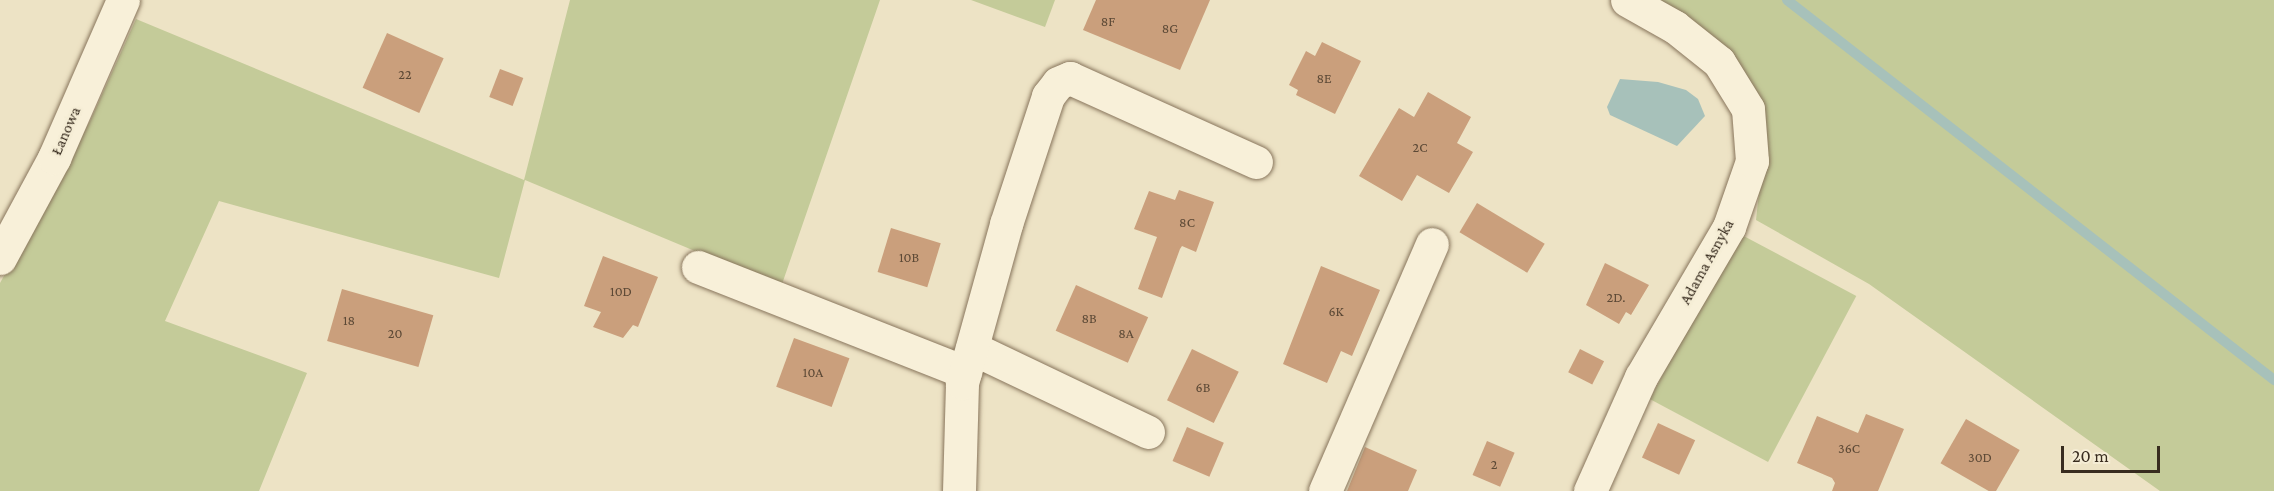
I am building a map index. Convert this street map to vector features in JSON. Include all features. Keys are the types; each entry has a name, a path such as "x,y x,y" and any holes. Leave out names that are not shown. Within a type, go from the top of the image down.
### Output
{"street":[{"name":"Łanowa","path":"2,248 54,158 123,0"},
{"name":"Adama Asnyka","path":"1590,491 1641,377 1729,227 1752,161 1748,109 1719,62 1675,27 1627,0"},
{"path":"959,491 968,360 1006,224 1048,96 1058,83 1070,78 1256,162"},
{"path":"1325,491 1432,244"},
{"path":"698,267 968,360 1148,432"}],"green space":[{"path":"570,0 880,0 781,287 525,180 499,278 219,201 165,321 307,373 259,491 0,491 0,283 90,121 136,19 524,180"},
{"path":"971,0 1055,0 1045,27"},
{"path":"1651,0 2274,0 2274,491 2160,491 1869,284 1756,220 1762,165 1756,105"},
{"path":"1738,233 1856,296 1768,462 1650,399"}],"water":[{"path":"1620,79 1658,82 1686,90 1698,99 1705,116 1677,146 1610,115 1607,107"}],"building":[{"path":"1096,0 1210,0 1180,70 1083,30"},
{"path":"387,33 444,58 419,113 363,88"},
{"path":"1322,42 1361,61 1335,114 1296,95 1298,90 1289,85 1306,51 1315,56"},
{"path":"500,69 523,78 513,106 489,97"},
{"path":"1428,92 1471,117 1457,143 1473,152 1449,193 1417,175 1402,201 1359,176 1399,108 1414,117"},
{"path":"1179,190 1214,202 1196,252 1182,246 1162,298 1138,289 1157,237 1134,229 1149,191 1175,200"},
{"path":"1477,203 1545,244 1527,273 1459,232"},
{"path":"891,228 941,243 927,287 878,272"},
{"path":"603,256 658,277 638,327 633,325 623,338 593,327 601,312 584,306"},
{"path":"1605,263 1649,285 1631,315 1626,312 1619,324 1586,305"},
{"path":"1321,266 1380,290 1352,356 1341,351 1327,383 1283,364"},
{"path":"1076,285 1148,317 1128,363 1056,331"},
{"path":"342,289 433,315 418,367 327,341"},
{"path":"794,338 849,358 832,407 776,387"},
{"path":"1192,349 1239,372 1214,423 1167,400"},
{"path":"1580,349 1604,361 1592,384 1568,372"},
{"path":"1866,414 1904,429 1878,491 1832,491 1835,483 1832,478 1797,463 1817,416 1858,433"},
{"path":"1966,419 2020,450 1996,491 1989,491 1940,463"},
{"path":"1658,423 1695,440 1679,475 1642,457"},
{"path":"1187,427 1224,443 1209,477 1173,461"},
{"path":"1487,441 1515,453 1500,487 1473,475"},
{"path":"1365,447 1417,470 1408,491 1347,491"}],"waterway":[{"path":"1787,0 2274,380"}]}
